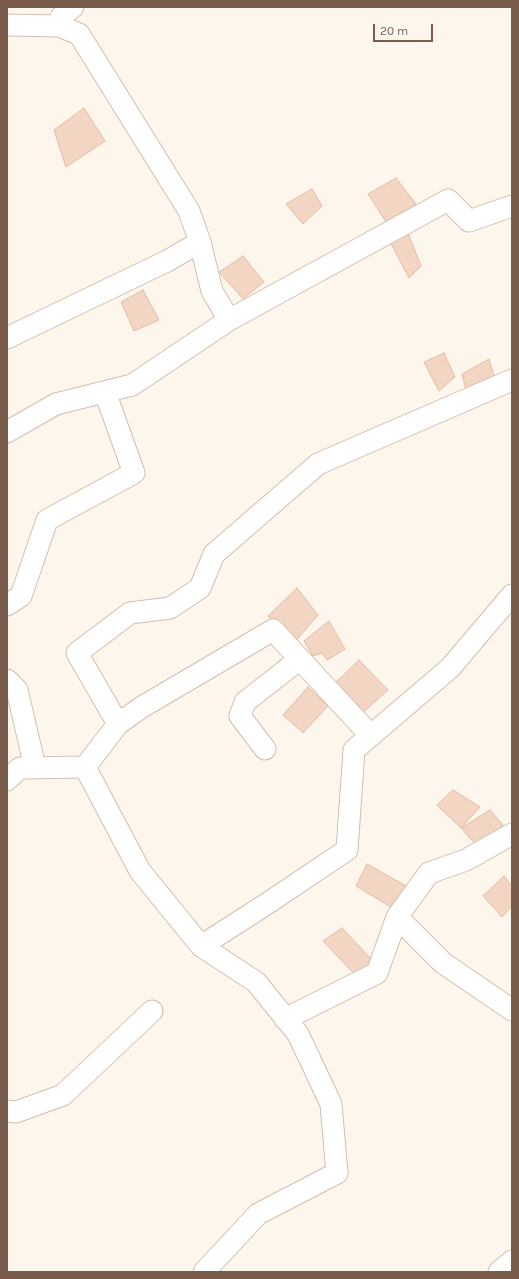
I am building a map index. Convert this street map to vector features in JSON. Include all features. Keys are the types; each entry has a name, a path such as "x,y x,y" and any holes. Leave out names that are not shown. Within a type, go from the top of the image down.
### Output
{"street":[{"path":"59,26 61,17 73,7"},
{"path":"7,26 59,26 79,34 189,211 200,242 212,291 229,320"},
{"path":"7,432 56,404 132,384 229,320 448,200 469,221 512,206"},
{"path":"7,338 167,261 200,242"},
{"path":"118,724 77,653 130,613 170,608 200,588 214,554 318,464 512,380"},
{"path":"7,605 21,596 47,520 134,473 105,392"},
{"path":"201,946 347,850 354,750 450,668 512,595"},
{"path":"85,767 118,724 142,707 273,630 371,736"},
{"path":"265,749 240,716 245,702 300,659"},
{"path":"7,680 17,690 35,768"},
{"path":"7,780 20,768 85,767"},
{"path":"85,767 140,871 201,946 256,982 298,1034 330,1104 337,1173 258,1214 204,1272"},
{"path":"286,1019 377,973 397,917 429,873 466,860 512,834"},
{"path":"397,917 443,963 512,1010"},
{"path":"7,1111 16,1112 63,1095 152,1011"},
{"path":"499,1272 512,1261"}],"building":[{"path":"84,108 105,141 66,167 54,130"},
{"path":"396,178 416,204 388,225 368,194"},
{"path":"312,189 322,206 303,224 286,204"},
{"path":"407,230 421,266 409,278 389,240"},
{"path":"243,256 264,282 243,299 219,272"},
{"path":"143,290 159,320 134,331 121,302"},
{"path":"444,353 455,377 439,391 424,362"},
{"path":"489,359 494,376 466,390 462,374"},
{"path":"297,588 318,615 293,644 268,616"},
{"path":"329,621 345,649 327,660 322,653 313,656 304,641"},
{"path":"359,660 388,690 358,717 330,688"},
{"path":"308,687 328,706 303,733 283,715"},
{"path":"453,790 480,807 461,828 437,805"},
{"path":"490,810 503,825 479,848 461,828"},
{"path":"367,864 408,887 394,909 356,886"},
{"path":"504,876 512,886 512,906 502,917 483,896"},
{"path":"342,928 374,962 357,977 323,941"}]}
